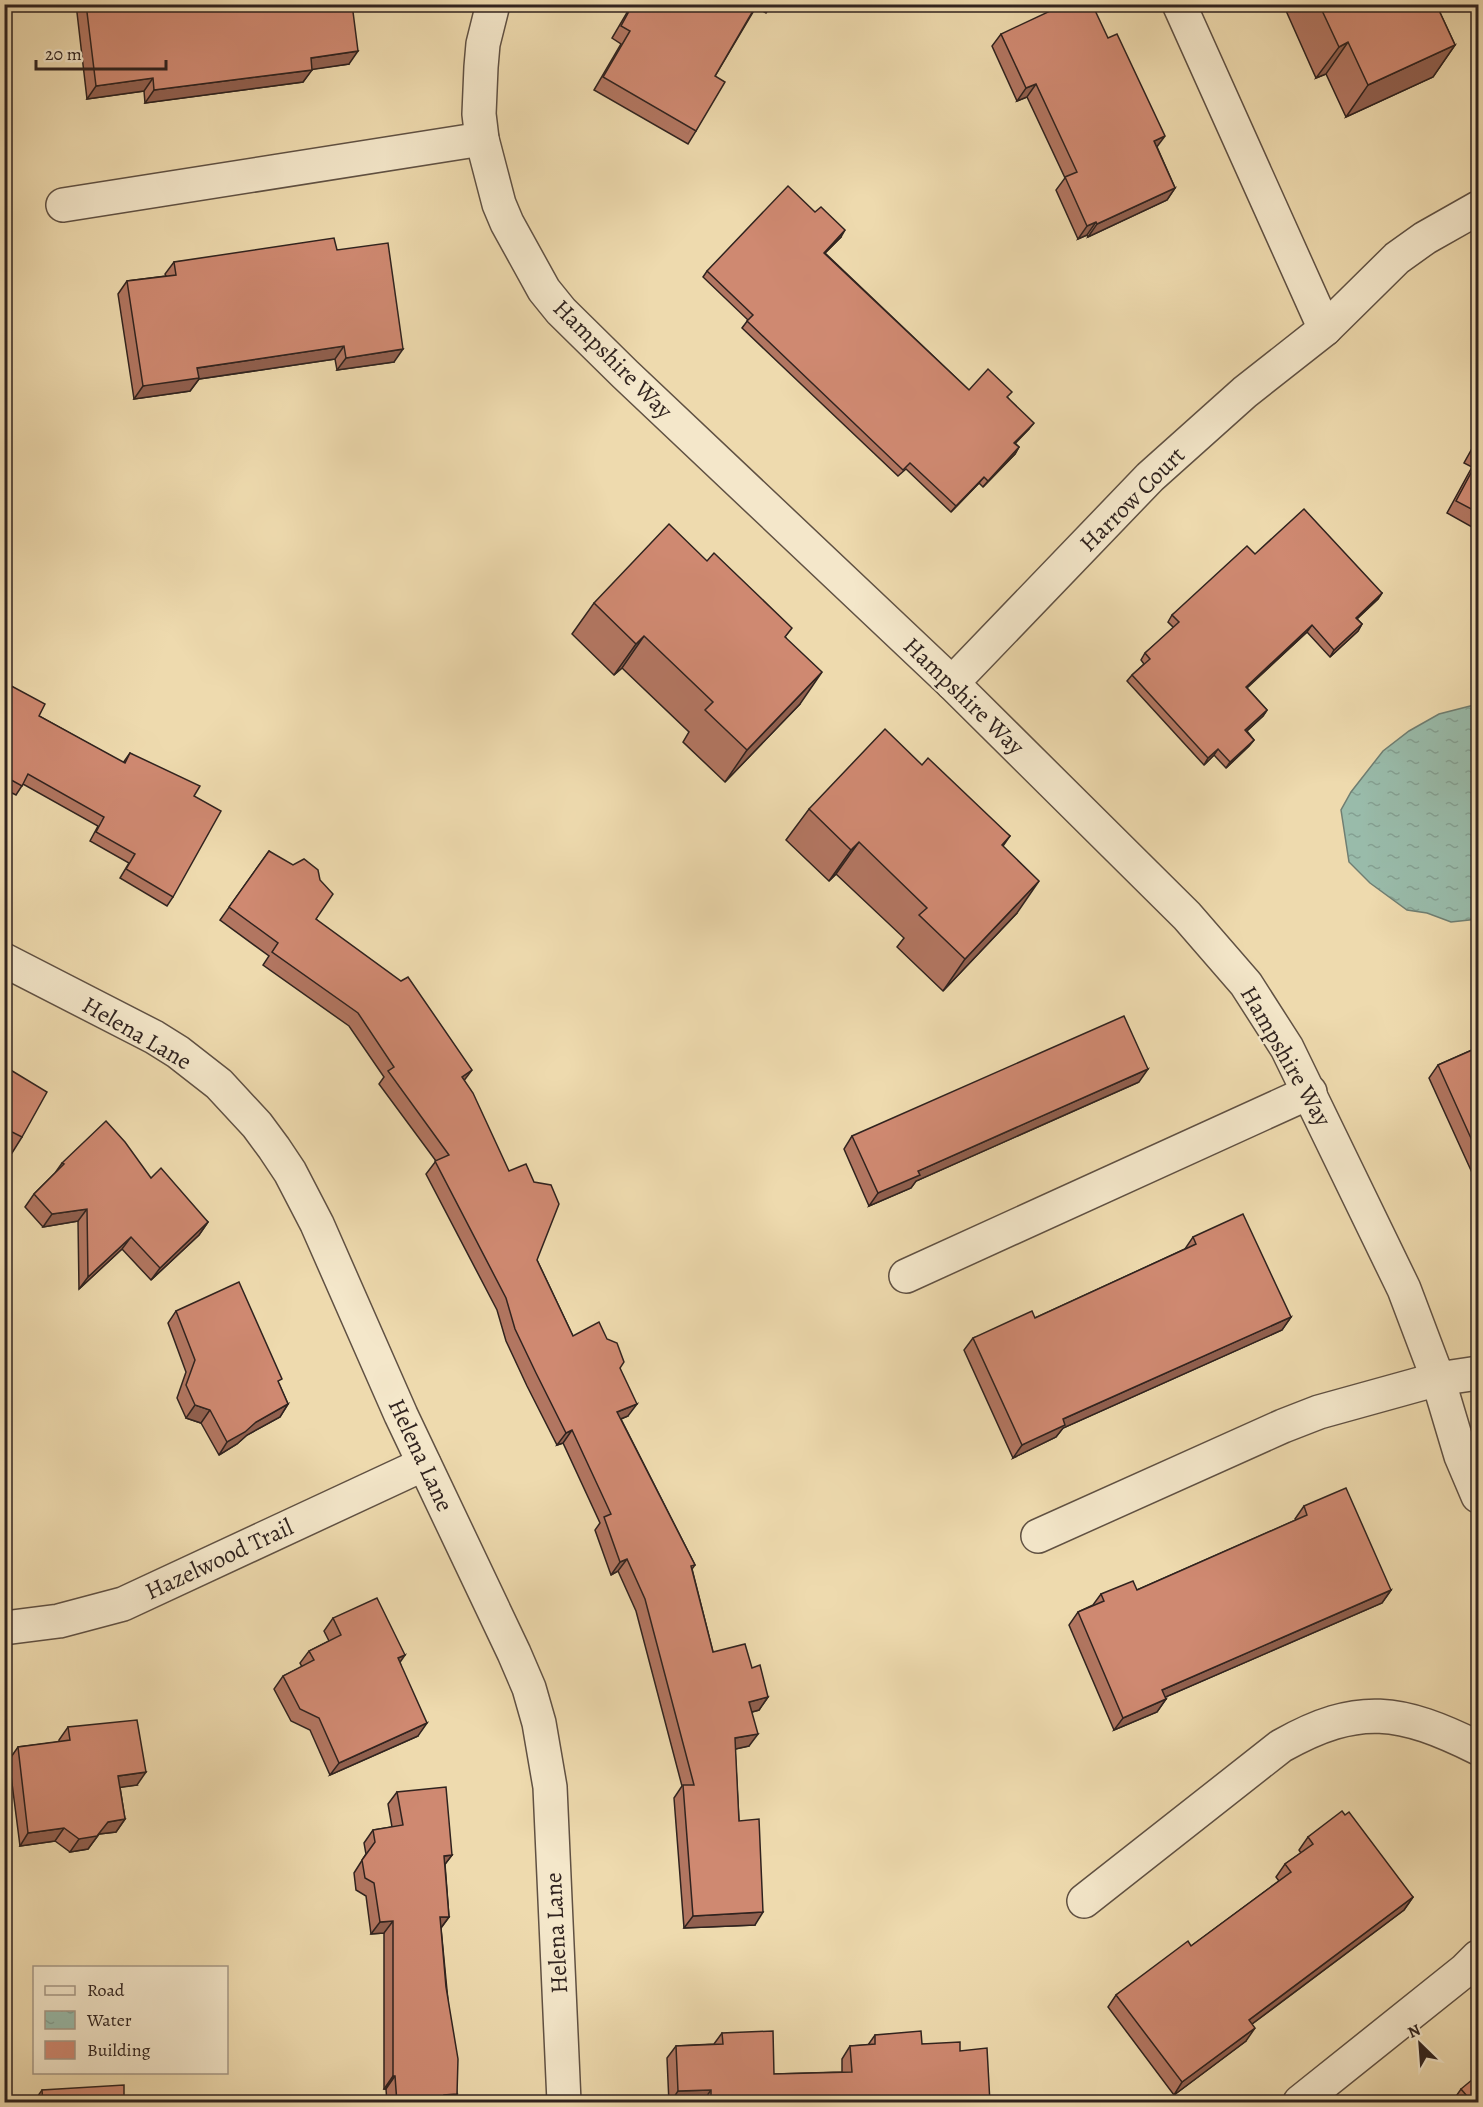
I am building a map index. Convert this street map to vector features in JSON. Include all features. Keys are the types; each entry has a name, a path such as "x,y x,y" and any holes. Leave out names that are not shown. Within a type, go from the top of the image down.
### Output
{"street":[{"name":"Hampshire Way","path":"493,4 483,44 481,67 479,114 482,139 499,204 544,290 625,374 952,683 1187,916 1246,984 1287,1048 1310,1092 1404,1289 1438,1379 1461,1456 1479,1496"},
{"path":"1179,4 1326,329"},
{"path":"63,205 482,139"},
{"name":"Harrow Court","path":"952,683 1150,477 1245,392 1326,329 1397,258 1425,238 1479,208"},
{"name":"Helena Lane","path":"4,960 154,1037 178,1052 219,1084 257,1125 290,1172 317,1224 424,1464 514,1653 529,1688 539,1723 550,1787 564,2103"},
{"path":"906,1276 1310,1092"},
{"path":"1038,1536 1319,1412 1438,1379 1479,1373"},
{"name":"Hazelwood Trail","path":"4,1628 59,1622 123,1604 424,1464"},
{"path":"1084,1902 1281,1746 1305,1732 1350,1718 1374,1714 1411,1720 1479,1748"},
{"path":"1300,2103 1479,1957"}],"water":[{"path":"1478,704 1478,919 1451,922 1427,913 1407,910 1370,883 1349,862 1341,810 1351,792 1383,751 1409,731 1439,714"}],"building":[{"path":"86,4 352,4 358,51 311,58 312,70 154,90 153,78 96,86"},
{"path":"633,4 757,4 715,76 725,82 696,131 603,77 630,31 621,26"},
{"path":"1065,4 1092,4 1108,38 1117,34 1165,136 1154,141 1175,188 1097,224 1096,222 1087,226 1065,177 1077,172 1036,84 1026,88 1001,34"},
{"path":"1319,4 1436,4 1455,45 1368,85 1348,42 1339,47"},
{"path":"788,186 815,212 821,207 845,230 824,253 969,390 988,369 1012,392 1007,397 1034,423 1014,443 1019,447 988,481 984,477 956,506 910,463 903,470 747,321 753,315 707,271"},
{"path":"334,238 337,250 388,243 403,349 346,358 344,346 197,368 199,378 143,386 127,281 176,275 174,262"},
{"path":"1479,440 1479,454 1473,450"},
{"path":"1479,458 1479,513 1456,501"},
{"path":"1304,509 1382,593 1356,618 1362,624 1334,650 1312,625 1246,687 1267,710 1245,730 1254,740 1230,762 1218,749 1208,758 1132,675 1150,659 1145,653 1179,622 1172,615 1247,546 1255,554"},
{"path":"669,524 707,561 714,553 792,628 785,637 822,672 747,750 705,710 713,702 644,636 636,644 594,603"},
{"path":"4,682 45,704 39,716 125,763 130,753 200,786 194,796 221,811 173,897 126,869 135,854 96,832 104,817 28,774 22,786 4,776"},
{"path":"885,729 922,765 928,758 1010,836 1002,845 1039,881 965,959 919,915 927,908 859,842 851,850 809,809"},
{"path":"269,851 293,865 304,859 318,870 320,880 333,894 316,919 401,981 408,977 472,1070 462,1077 473,1093 509,1171 526,1164 534,1182 551,1185 559,1204 537,1260 573,1336 599,1322 607,1339 617,1343 624,1362 620,1368 637,1404 617,1412 695,1565 691,1566 713,1652 745,1644 752,1668 760,1665 768,1697 749,1702 758,1734 735,1738 739,1821 759,1819 763,1912 693,1916 683,1785 694,1785 645,1599 627,1559 620,1562 604,1517 611,1514 572,1430 566,1433 515,1329 506,1298 435,1161 449,1155 388,1071 394,1067 358,1013 272,952 278,943 229,907"},
{"path":"1124,1016 1148,1069 918,1171 920,1175 878,1193 852,1136"},
{"path":"1479,1047 1479,1156 1438,1065"},
{"path":"4,1066 47,1092 22,1137 4,1128"},
{"path":"106,1121 125,1142 151,1178 161,1168 208,1222 160,1268 131,1237 88,1277 87,1209 52,1214 34,1194 64,1164 62,1163"},
{"path":"1243,1214 1291,1317 1063,1419 1065,1425 1022,1445 973,1338 1032,1311 1035,1318 1196,1244 1193,1237"},
{"path":"239,1282 282,1379 278,1381 288,1404 227,1442 210,1410 195,1405 186,1385 195,1360 176,1311"},
{"path":"1346,1488 1391,1590 1162,1690 1166,1699 1123,1718 1078,1612 1104,1601 1101,1594 1133,1581 1137,1590 1307,1515 1304,1506"},
{"path":"377,1598 405,1655 398,1658 427,1723 339,1763 319,1718 300,1709 283,1676 314,1660 309,1651 341,1635 333,1618"},
{"path":"137,1720 146,1772 118,1776 125,1819 108,1822 97,1836 79,1839 64,1828 28,1833 18,1747 70,1740 68,1727"},
{"path":"446,1787 452,1855 444,1856 449,1917 440,1917 446,1987 458,2059 457,2094 444,2095 444,2102 397,2103 395,2076 393,2076 393,1921 380,1922 374,1883 365,1878 362,1860 375,1842 373,1830 403,1825 397,1792"},
{"path":"1342,1811 1345,1815 1349,1812 1413,1897 1249,2020 1255,2028 1182,2082 1116,1995 1188,1941 1191,1946 1291,1872 1285,1864 1313,1844 1308,1837"},
{"path":"773,2031 774,2074 852,2072 850,2046 875,2044 875,2035 921,2031 922,2044 960,2042 960,2051 987,2048 990,2103 711,2103 711,2090 678,2091 676,2046 723,2044 722,2033"},
{"path":"1479,2074 1479,2103 1473,2103 1461,2089"},
{"path":"124,2085 124,2103 43,2103 42,2090"},
{"path":"271,2096 271,2103 179,2103"}]}
